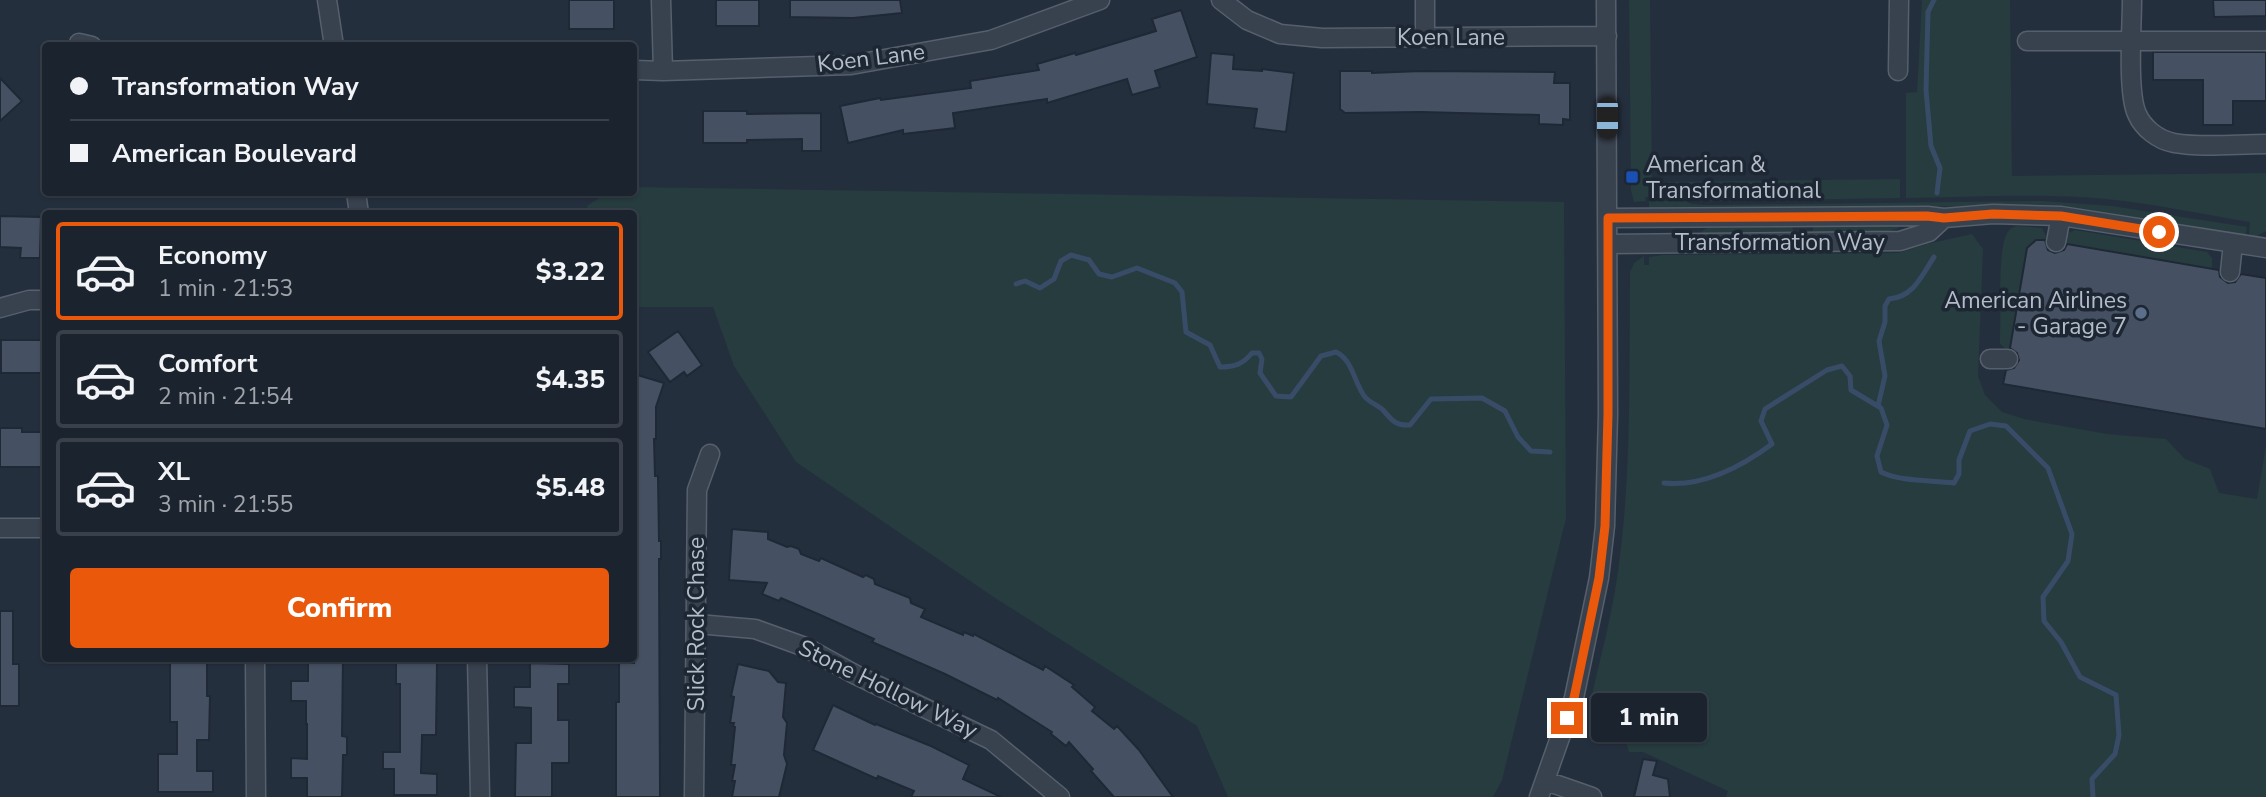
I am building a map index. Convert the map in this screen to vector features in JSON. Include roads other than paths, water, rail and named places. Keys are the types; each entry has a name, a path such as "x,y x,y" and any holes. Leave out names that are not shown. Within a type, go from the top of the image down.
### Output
{"street":[{"path":"327,0 333,42"},
{"path":"661,0 663,71"},
{"name":"Koen Lane","path":"637,70 851,65 991,40 1100,0"},
{"name":"Koen Lane","path":"1222,0 1247,20 1280,34 1322,38 1607,36"},
{"path":"1425,0 1425,38"},
{"path":"1592,797 1543,789 1574,698 1599,578 1605,526 1608,414 1606,0"},
{"path":"1898,71 1899,0"},
{"path":"2132,0 2132,89 2136,112 2145,126 2158,137 2190,145 2266,144"},
{"path":"2027,41 2266,41"},
{"name":"Transformation Way","path":"1608,218 1944,218 1993,214 2061,216 2266,248"},
{"path":"2056,242 2061,216"},
{"name":"Transformation Way","path":"1608,244 1900,241 1929,232 1944,218"},
{"path":"2230,272 2233,243"},
{"path":"0,309 29,300 42,300"},
{"name":"Slick Rock Chase","path":"694,797 697,489 710,454"},
{"path":"0,528 42,528"},
{"name":"Stone Hollow Way","path":"697,624 755,629 805,647 856,675 991,740 1059,797"},
{"path":"255,662 256,797"},
{"path":"477,662 480,797"}],"waterway":[{"path":"1934,0 1928,12 1926,90 1931,146 1940,168 1937,193"},
{"path":"1016,284 1025,281 1040,288 1054,279 1061,261 1071,255 1089,260 1099,274 1112,277 1137,268 1175,283 1182,292 1186,332 1210,345 1220,367 1238,364 1252,353 1259,353 1262,359 1260,373 1276,396 1291,397 1321,356 1336,352 1350,366 1365,397 1397,423 1410,425 1431,399 1482,398 1505,411 1518,437 1531,451 1550,452"},
{"path":"1878,406 1885,376 1879,341 1885,322 1885,306 1889,299 1911,290 1934,257"},
{"path":"1664,483 1693,482 1721,474 1760,452 1772,444 1761,421 1765,409 1827,370 1842,366 1850,376 1851,390 1881,408 1887,425 1877,456 1881,472 1889,475 1954,483 1959,474 1959,460 1970,431 1990,424 2006,426 2048,468 2072,534 2068,561 2043,597 2044,621 2061,642 2080,677 2116,695 2119,735 2115,754 2092,779 2093,797"}],"place":[{"name":"American & Transformational","path":"1632,177"},
{"name":"American Airlines - Garage 7","path":"2141,313"}]}
